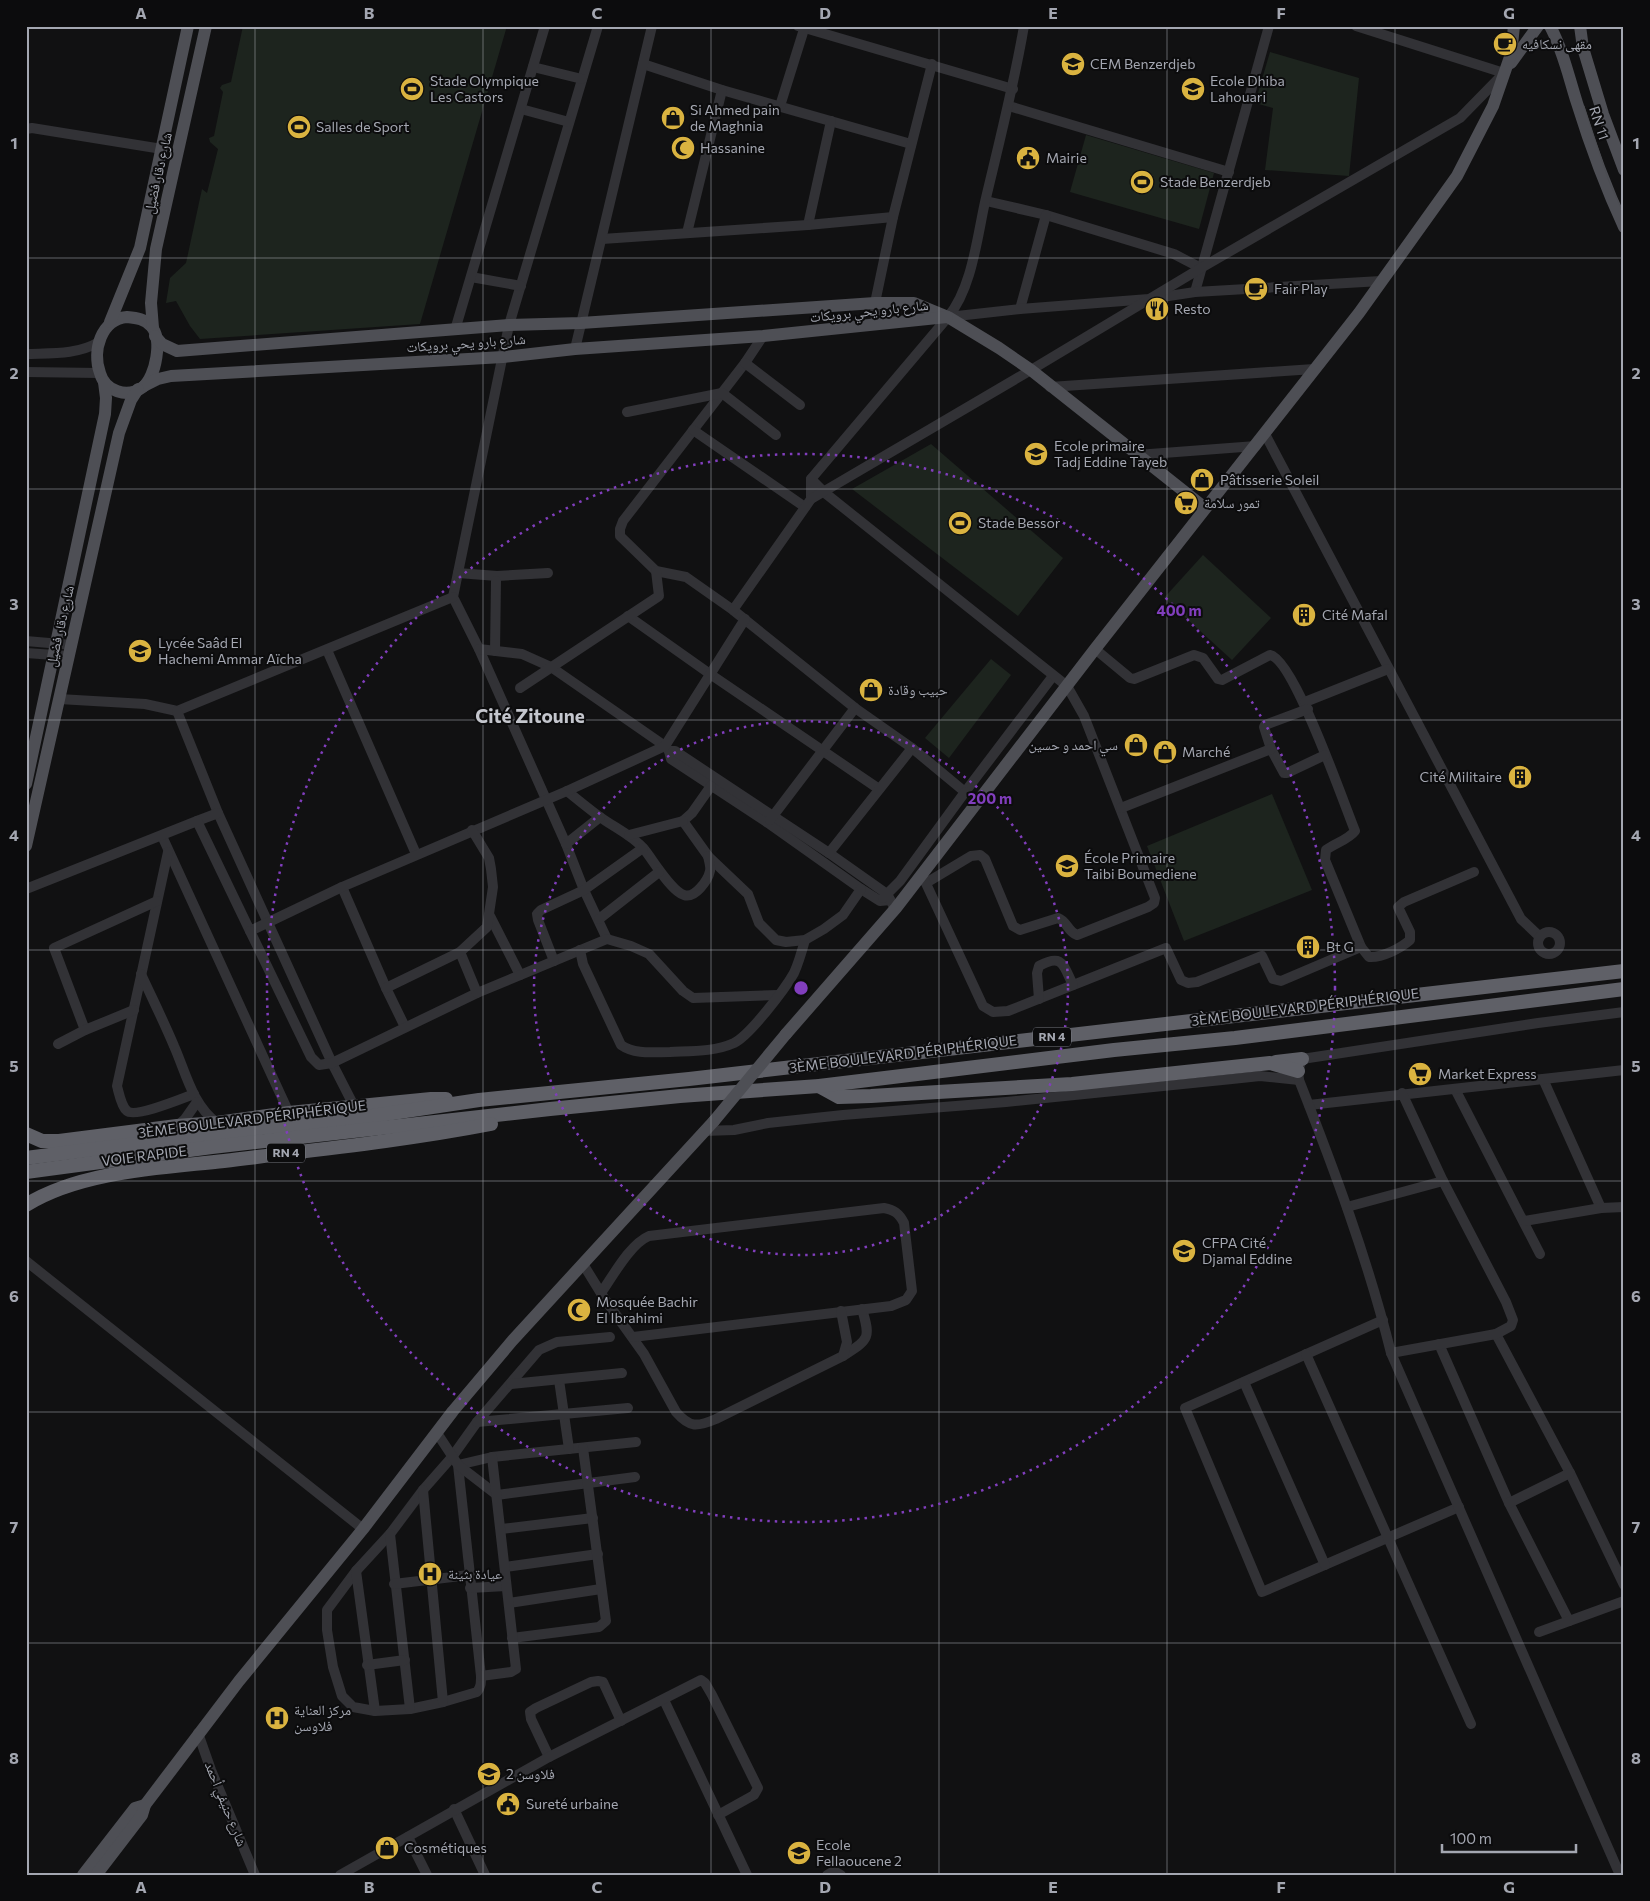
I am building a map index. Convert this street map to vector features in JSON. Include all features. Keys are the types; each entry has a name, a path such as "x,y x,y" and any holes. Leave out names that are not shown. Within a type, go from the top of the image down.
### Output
{"highway":[{"name":"3ÈME BOULEVARD PÉRIPHÉRIQUE","path":"262,1135 479,1100 689,1079 1624,971"},
{"name":"3ÈME BOULEVARD PÉRIPHÉRIQUE","path":"262,1135 680,1096 819,1086 1104,1051 1235,1038 1624,989"},
{"path":"819,1086 839,1097 940,1093 1072,1084 1270,1063 1299,1070"},
{"name":"3ÈME BOULEVARD PÉRIPHÉRIQUE","path":"26,1134 42,1140 59,1141 354,1106 431,1099 479,1100"},
{"name":"3ÈME BOULEVARD PÉRIPHÉRIQUE","path":"26,1205 58,1188 87,1180 142,1171 460,1130 511,1120 550,1109"},
{"name":"VOIE RAPIDE","path":"26,1158 262,1135"},
{"name":"VOIE RAPIDE","path":"26,1172 262,1135"}],"main road":[{"name":"شارع دقار فضيل","path":"154,332 152,303 156,249 206,26"},
{"path":"96,1875 142,1815 144,1804 198,1734 512,1341 714,1121 786,1034 888,901 924,879 1095,649 1359,313 1380,281 1457,176 1493,106 1511,54 1514,26"},
{"path":"1504,73 1538,26"},
{"name":"RN 11","path":"1550,26 1592,152 1624,227"},
{"name":"RN 11","path":"1580,26 1583,48 1600,104 1624,170"},
{"name":"شارع دقار فضيل","path":"110,322 140,248 162,149 184,27"},
{"name":"شارع بارو يحي برويكات","path":"154,332 162,344 178,351 509,325 581,323 875,303 914,303 948,317"},
{"path":"948,317 1031,370 1050,387 1205,508"},
{"name":"شارع بارو يحي برويكات","path":"141,388 158,379 171,376 502,357 575,349 763,336 948,317"},
{"path":"119,318 137,318 145,321 154,332 157,352 152,374 141,388 125,393 116,392 101,377 97,356 99,342 110,322 119,318"},
{"name":"شارع دقار فضيل","path":"26,784 105,414 106,398 101,377"},
{"name":"شارع دقار فضيل","path":"26,846 119,433 131,400 141,388"},
{"path":"83,1875 135,1808 144,1804"}],"street":[{"path":"456,330 545,26"},
{"path":"598,26 509,325 453,597 479,649 566,844 584,890 608,939"},
{"path":"575,349 652,26"},
{"path":"808,504 811,479 957,304 970,269 1013,89 1024,26"},
{"path":"1195,292 1269,26"},
{"path":"733,610 808,504 1201,268 1460,118 1504,73 1356,26"},
{"path":"780,106 803,27 1013,89"},
{"path":"643,64 722,90 911,144"},
{"path":"876,325 875,303 893,217 932,64"},
{"path":"533,67 582,79"},
{"path":"687,233 722,90"},
{"path":"1009,106 1229,172"},
{"path":"521,109 569,122"},
{"path":"808,225 831,121"},
{"path":"26,129 32,128 162,149"},
{"path":"986,201 1046,216 1174,254 1201,268"},
{"path":"1020,309 1046,216"},
{"path":"602,239 808,225 893,217"},
{"path":"471,277 520,286"},
{"path":"948,317 1020,309 1150,299 1195,292 1380,281"},
{"path":"763,336 745,363 634,507 620,529 620,536 625,543 656,571 686,577 733,610 856,708 912,748 965,792"},
{"path":"26,354 75,351 90,348 99,342"},
{"path":"745,363 800,405"},
{"path":"1050,387 1314,369"},
{"path":"26,372 101,377"},
{"path":"627,412 722,393 776,435"},
{"path":"693,430 808,504"},
{"path":"1265,434 1520,920 1540,937"},
{"path":"1137,455 1256,446"},
{"path":"811,479 825,493 1067,686 1084,716 1156,898 1154,903 1148,907 1082,933 1074,934 1062,919 1058,918 1020,930 1013,926 985,859 980,855 971,856 924,879 983,1006 993,1012 1008,1011 1166,948 1181,980 1188,983 1198,982 1262,956 1273,979 1280,981 1361,947"},
{"path":"520,688 659,596 656,571"},
{"path":"458,573 497,576 548,573"},
{"path":"495,651 496,581"},
{"path":"59,699 145,704 177,711 453,597"},
{"path":"628,616 879,789"},
{"path":"250,931 416,854 667,748 745,619"},
{"path":"26,641 54,649"},
{"path":"26,653 54,649 70,650"},
{"path":"479,649 522,654 551,667 667,748 676,751 770,819 861,889 888,901"},
{"path":"1095,649 1130,678 1134,679 1194,655 1203,658 1218,678 1222,680 1270,655 1278,659 1306,706 1355,831 1326,850 1325,860 1361,947 1370,957 1376,958 1404,945 1410,940 1410,932 1398,907 1404,902 1474,872"},
{"path":"327,650 416,854"},
{"path":"1325,755 1284,773 1271,749 1264,727 1265,724 1388,669"},
{"path":"888,901 900,881 965,792 1053,676"},
{"path":"770,819 856,708"},
{"path":"177,711 218,813 332,1063 354,1106"},
{"path":"667,748 671,758 712,786 829,853 888,901"},
{"path":"829,853 912,748"},
{"path":"1121,808 1271,749"},
{"path":"629,836 683,821 692,813 712,786"},
{"path":"567,791 643,848 659,872 681,895 687,896 700,889 707,880 711,870 708,856"},
{"path":"26,889 218,813"},
{"path":"566,844 600,817"},
{"path":"197,821 311,1057 319,1065 332,1063 477,993 608,939 649,954 683,991 692,998 778,995"},
{"path":"683,821 708,856 748,894 755,914 763,928 776,940 786,942 805,940 824,929 842,915 861,889"},
{"path":"386,988 460,952 487,928 493,886 489,858 472,830"},
{"path":"162,836 289,1113"},
{"path":"554,961 540,929 537,914 541,910 584,890 643,848"},
{"path":"168,852 117,1086 119,1096 127,1111 131,1113 142,1112 195,1098"},
{"path":"599,919 659,872"},
{"path":"342,887 405,1027"},
{"path":"85,1030 54,948 157,902"},
{"path":"490,916 520,975"},
{"path":"580,950 583,964 621,1045 628,1050 644,1052 699,1051 726,1046 745,1036 794,973 805,940"},
{"path":"460,952 477,993"},
{"path":"1039,999 1036,973 1039,966 1050,960 1057,960 1063,964 1073,985"},
{"path":"142,974 195,1098 203,1110 217,1123"},
{"path":"58,1044 85,1030 134,1010"},
{"path":"704,1132 734,1130 768,1123 843,1115 1006,1102 1260,1076 1538,1023 1624,1012"},
{"path":"1299,1070 1309,1104 1347,1208 1383,1320 1390,1353 1620,1875"},
{"path":"1309,1104 1543,1079 1623,1073"},
{"path":"1543,1079 1601,1208"},
{"path":"1455,1089 1540,1254"},
{"path":"1390,1353 1496,1334 1513,1324 1513,1317 1443,1181 1402,1094"},
{"path":"177,1126 188,1115 195,1098"},
{"path":"1347,1208 1443,1181"},
{"path":"1524,1221 1601,1208 1624,1207"},
{"path":"601,1294 640,1241 649,1236 884,1208 894,1210 900,1215 904,1223 912,1291 906,1300 891,1306 633,1338"},
{"path":"26,1261 363,1529"},
{"path":"583,1264 601,1294 633,1338 676,1412 682,1420 692,1425 701,1425 716,1419 843,1356 863,1343 868,1330 862,1309"},
{"path":"841,1312 847,1342 843,1356"},
{"path":"1383,1320 1185,1408 1262,1592 1458,1507"},
{"path":"1496,1334 1570,1473 1624,1585"},
{"path":"455,1461 481,1684 477,1692 410,1709 375,1711 353,1707 342,1696 333,1667 326,1630 327,1610 356,1571 390,1534 423,1490 455,1461 477,1422 539,1350 558,1342 610,1337"},
{"path":"1439,1344 1509,1503 1569,1621"},
{"path":"1306,1354 1386,1538 1471,1724"},
{"path":"511,1384 622,1373"},
{"path":"559,1380 569,1449"},
{"path":"1244,1382 1325,1565"},
{"path":"477,1422 628,1408"},
{"path":"437,1433 455,1461 497,1496 635,1477"},
{"path":"455,1461 636,1442"},
{"path":"512,1638 599,1627 606,1621 583,1448"},
{"path":"481,1676 516,1670 492,1457"},
{"path":"1509,1503 1570,1473"},
{"path":"423,1490 443,1702"},
{"path":"501,1529 593,1518"},
{"path":"390,1534 394,1584 410,1709"},
{"path":"505,1567 598,1554"},
{"path":"356,1571 367,1665 375,1711"},
{"path":"394,1584 469,1575"},
{"path":"470,1588 506,1586"},
{"path":"509,1603 602,1589"},
{"path":"1539,1632 1624,1601"},
{"path":"367,1665 405,1660"},
{"path":"549,1756 531,1719 530,1712 536,1708 591,1682 598,1681 602,1682 621,1721"},
{"path":"340,1875 549,1756 664,1700 698,1681 703,1681 756,1785 757,1792 754,1795 718,1815"},
{"path":"664,1700 746,1875"},
{"name":"شارع حنيفي أحمد","path":"198,1734 255,1875"},
{"path":"454,1810 485,1875"},
{"path":"408,1837 427,1875"},
{"path":"827,1875 834,1871 842,1875"}],"shaded area":[{"path":"243,26 507,26 420,324 200,339 190,326 176,301 166,303 170,278 186,263 202,189 207,193 218,149 210,142 209,138 214,136 223,92 220,88 222,85 231,82"},
{"path":"1270,52 1359,78 1349,176 1265,170 1273,108 1255,103"},
{"name":"Stade Benzerdjeb","path":"1086,135 1214,173 1199,229 1070,192"},
{"name":"Stade Bessor","path":"931,444 1063,558 1018,616 852,489"},
{"path":"1203,555 1271,618 1232,660 1164,598"},
{"path":"991,659 1011,675 949,758 925,738"},
{"path":"1272,794 1312,890 1184,941 1147,846"}],"tram line":[{"path":"1584,106 1608,179 1624,215"}],"place":[{"name":"مقهى نسكافيه","path":"1505,44"},
{"name":"CEM Benzerdjeb","path":"1073,64"},
{"name":"Stade Olympique Les Castors","path":"412,89"},
{"name":"Ecole Dhiba Lahouari","path":"1193,89"},
{"name":"Si Ahmed pain de Maghnia","path":"673,118"},
{"name":"Salles de Sport","path":"299,127"},
{"name":"Hassanine","path":"683,148"},
{"name":"Mairie","path":"1028,158"},
{"name":"Stade Benzerdjeb","path":"1142,182"},
{"name":"Fair Play","path":"1256,289"},
{"name":"Resto","path":"1157,309"},
{"name":"Ecole primaire Tadj Eddine Tayeb","path":"1036,454"},
{"name":"Pâtisserie Soleil","path":"1202,480"},
{"name":"تمور سلامة","path":"1186,503"},
{"name":"Stade Bessor","path":"960,523"},
{"name":"Cité Mafal","path":"1304,615"},
{"name":"Lycée Saâd El Hachemi Ammar Aïcha","path":"140,651"},
{"name":"حبيب وقادة","path":"871,690"},
{"name":"سي احمد و حسين","path":"1136,745"},
{"name":"Marché","path":"1165,752"},
{"name":"Cité Militaire","path":"1520,777"},
{"name":"École Primaire Taibi Boumediene","path":"1067,866"},
{"name":"Bt G","path":"1308,947"},
{"name":"Market Express","path":"1420,1074"},
{"name":"CFPA Cité Djamal Eddine","path":"1184,1251"},
{"name":"Mosquée Bachir El Ibrahimi","path":"579,1310"},
{"name":"عيادة بثينة","path":"430,1574"},
{"name":"مركز العناية فلاوسن","path":"277,1718"},
{"name":"فلاوسن 2","path":"489,1774"},
{"name":"Sureté urbaine","path":"508,1804"},
{"name":"Cosmétiques","path":"387,1848"},
{"name":"Ecole Fellaoucene 2","path":"799,1853"}],"district":[{"name":"Cité Zitoune","path":"530,716"}]}
